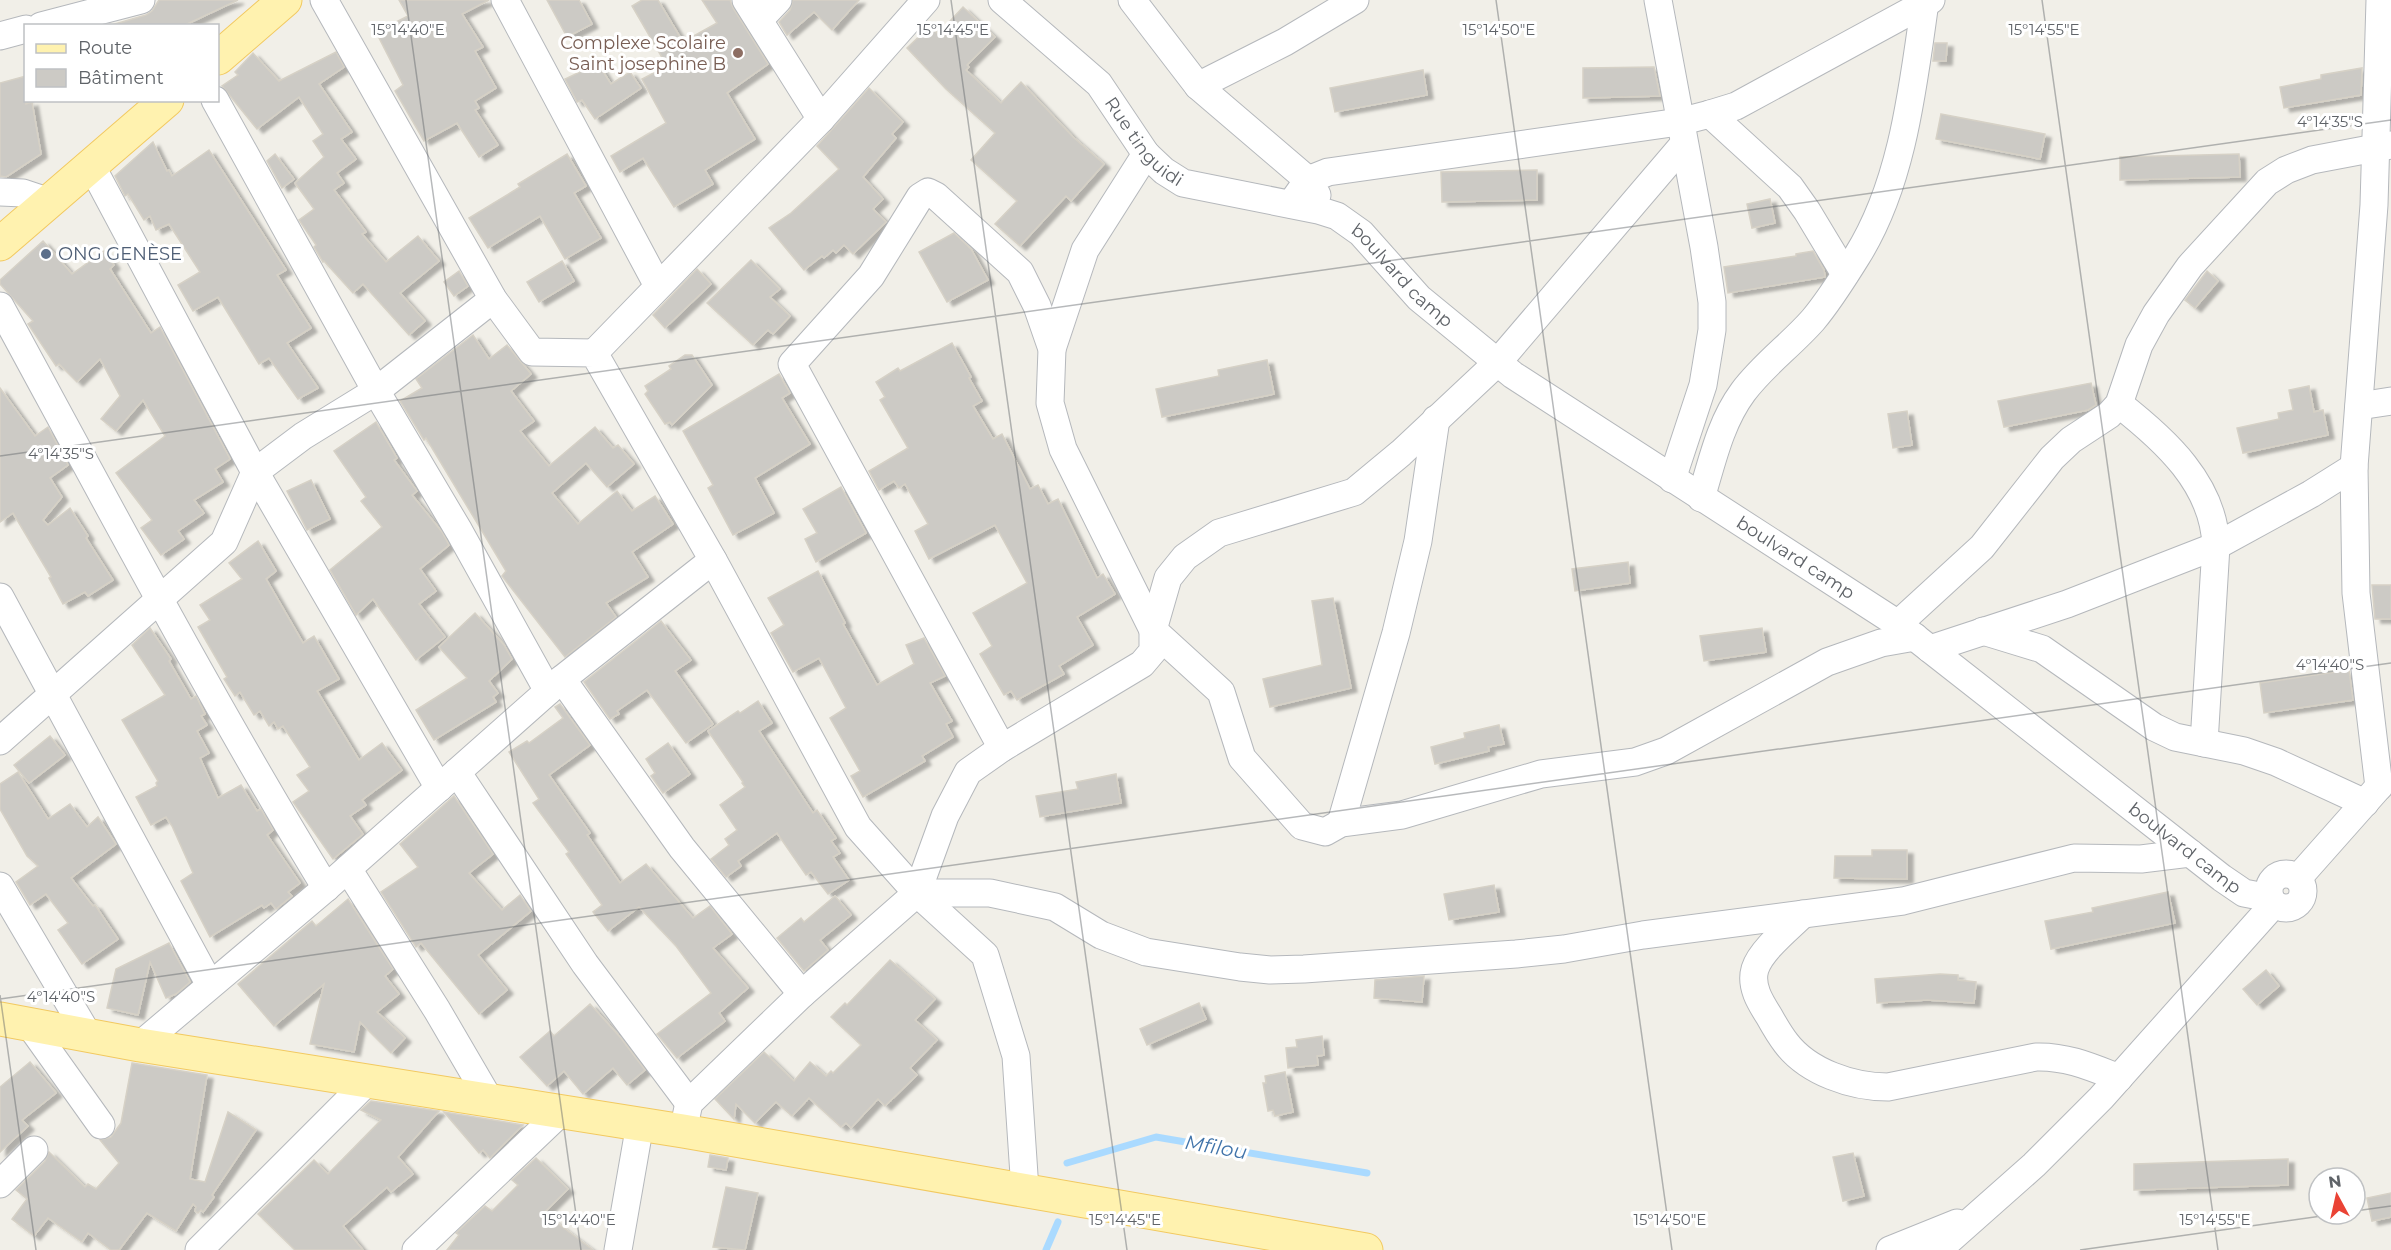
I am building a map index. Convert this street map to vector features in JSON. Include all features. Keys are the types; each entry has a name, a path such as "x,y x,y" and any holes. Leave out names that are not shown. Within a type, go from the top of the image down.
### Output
{"main road":[{"path":"219,57 283,1"},
{"path":"0,244 165,102"},
{"path":"15,1022 140,1045 640,1124 686,1117 1025,1190 1356,1249"}],"street":[{"path":"48,24 141,0"},
{"path":"324,0 493,299 532,352 594,353 821,119 926,0"},
{"path":"505,0 658,286"},
{"path":"778,0 752,10 821,119"},
{"name":"Rue tinguidi","path":"1002,0 1099,84 1146,154 1164,171 1183,183 1326,212"},
{"path":"1132,0 1198,86 1308,180 1326,212"},
{"path":"1198,86 1286,42 1355,0"},
{"path":"1658,0 1704,247 1712,302 1712,330 1703,385 1672,479"},
{"path":"1983,631 2042,649 2154,727 2175,737 2244,752 2378,788 2356,592 2354,467 2374,205 2383,147 2380,0"},
{"path":"1152,630 1168,578 1185,557 1219,533 1354,492 1401,453 1498,362 1681,133 1710,114 1736,106 1886,11 1928,1 1891,184 1876,222 1845,274 1814,319 1743,392 1726,422 1716,447 1701,498"},
{"path":"0,36 24,30"},
{"path":"216,102 376,391 555,685 682,848 801,994"},
{"path":"1710,114 1790,187 1845,274"},
{"path":"1291,204 1308,180 1328,172 1681,133"},
{"path":"1914,637 2058,452 2071,440 2109,415 2119,404 2139,345 2156,314 2190,266 2267,182 2286,170 2313,160 2383,147"},
{"path":"91,165 255,472 448,780 585,964 686,1117 801,994 917,893 945,816 968,772 1002,748 1142,664 1154,651 1152,630 1063,449 1050,403 1052,350 1085,250 1146,154"},
{"path":"0,192 22,193 50,202"},
{"path":"1002,748 792,364 872,276 920,197 928,192 936,196 1020,272 1037,306 1052,350"},
{"name":"boulvard camp","path":"1326,212 1337,216 1360,233 1419,298 1498,362 1570,413 1914,637 2244,893 2272,901 2289,909 2296,906 2302,900 2303,884 2298,878 2378,788"},
{"path":"0,741 224,542 255,472 303,436 376,391 493,299"},
{"path":"0,306 159,599 284,819 326,888"},
{"path":"594,353 713,560 858,827 917,893 985,956 1016,1056 1025,1190"},
{"path":"2359,406 2391,401"},
{"path":"2119,404 2154,432 2179,458 2206,500 2213,518 2216,546 2204,743"},
{"path":"1341,823 1396,633 1418,541 1436,419"},
{"path":"1152,630 1221,692 1242,758 1302,826 1325,832 1341,823 1402,815 1541,774 1635,762 1666,751 1827,662 1881,643 1914,637 1983,631 2067,604 2216,546 2311,494 2354,467"},
{"path":"140,1045 326,888 555,685 713,560"},
{"path":"0,597 210,985"},
{"path":"917,893 990,893 1055,907 1101,935 1146,952 1270,970 1516,954 1912,899 2074,858 2141,859 2190,853"},
{"path":"348,868 437,1010 489,1100"},
{"path":"0,886 88,1035"},
{"path":"1938,1250 2034,1165 2119,1078 2272,901"},
{"path":"1803,914 1761,957 1754,970 1754,984 1758,999 1786,1044 1806,1062 1831,1076 1875,1087 1888,1087 2036,1057 2053,1056 2073,1060 2119,1078"},
{"path":"15,1022 101,1125"},
{"path":"199,1250 368,1081"},
{"path":"416,1250 561,1112"},
{"path":"618,1250 640,1124"},
{"path":"0,1184 34,1150"},
{"path":"1890,1250 1981,1213"}],"building":[{"path":"159,0 238,0 187,24 115,24 152,11"},
{"path":"399,0 489,0 462,14 483,47 475,51 496,88 475,101 479,108 475,110 498,145 479,157 457,123 424,141 395,91 403,85 376,32 408,16"},
{"path":"547,0 579,0 592,24 567,37"},
{"path":"642,0 658,0 683,42 717,23 702,0 730,0 768,64 727,93 755,139 705,170 713,184 674,207 643,158 620,172 611,156 666,123 642,79 667,66 632,6"},
{"path":"793,0 859,0 832,30 814,12 787,35 779,22 790,10"},
{"path":"963,7 995,37 967,65 969,67 966,70 1001,103 1021,82 1073,137 1104,164 1071,201 1066,196 1020,246 995,224 1017,201 971,160 995,133 946,89 907,48 930,26 938,34"},
{"path":"1935,43 1947,43 1946,61 1933,61"},
{"path":"336,52 344,67 319,84 352,132 341,139 356,159 337,173 344,183 334,190 366,232 362,234 386,262 418,236 439,261 400,293 425,321 409,335 363,284 353,293 323,262 314,247 316,245 299,220 314,209 295,183 324,157 313,141 323,134 299,97 257,129 222,86 238,75 235,72 253,53 279,81"},
{"path":"593,56 611,84 630,72 641,88 595,119 582,100 577,102 565,79 580,72 577,66"},
{"path":"1654,67 1660,96 1583,98 1583,68"},
{"path":"2362,68 2361,95 2284,108 2280,87 2321,79 2321,75"},
{"path":"1423,70 1427,95 1335,112 1330,88"},
{"path":"24,77 24,102 26,104 32,102 41,154 6,177 0,176 0,83"},
{"path":"869,88 903,122 892,134 896,138 863,177 883,199 873,209 886,222 853,254 844,245 836,253 833,250 804,270 769,228 791,213 839,169 817,146"},
{"path":"1941,114 2045,134 2040,159 1936,139"},
{"path":"153,142 167,171 169,170 172,176 209,150 286,270 277,275 311,328 287,343 318,388 298,399 269,358 259,364 218,297 193,311 178,285 200,272 169,224 156,230 150,216 144,220 128,194 125,196 115,176"},
{"path":"275,154 294,179 282,188 267,161"},
{"path":"567,154 586,186 574,193 601,238 565,259 540,216 488,248 469,218 520,187 518,184"},
{"path":"2239,154 2240,177 2120,180 2120,157"},
{"path":"1537,170 1537,200 1442,202 1441,172"},
{"path":"1770,199 1775,223 1752,228 1747,204"},
{"path":"954,233 971,249 988,280 947,302 919,252"},
{"path":"43,241 72,274 104,251 114,265 110,269 151,333 160,327 230,459 215,469 223,482 194,500 204,513 178,531 184,539 161,555 141,528 152,520 116,473 165,436 143,400 116,431 101,419 120,396 100,359 77,382 59,364 56,366 28,324 33,321 0,284 0,280"},
{"path":"1813,251 1824,270 1825,277 1728,293 1724,267 1796,256 1796,254"},
{"path":"751,260 780,289 770,297 790,316 773,334 768,330 753,345 707,303"},
{"path":"562,261 574,281 539,302 527,282"},
{"path":"697,269 711,284 665,328 653,315"},
{"path":"459,271 468,286 454,296 444,282"},
{"path":"2207,271 2218,281 2195,308 2185,300"},
{"path":"473,335 489,359 507,345 531,374 511,391 534,421 520,431 549,466 595,427 613,448 618,445 634,464 607,487 586,463 552,493 578,524 617,491 632,511 655,496 673,524 632,552 648,577 606,603 616,617 565,657 502,576 506,571 426,438 424,440 400,401 422,388 416,379"},
{"path":"952,343 982,401 973,406 993,439 1002,434 1030,489 1038,485 1048,504 1058,499 1097,578 1103,574 1115,594 1077,617 1093,645 1059,666 1064,674 1017,700 1011,691 1004,695 980,654 992,646 973,613 1027,583 995,525 929,559 915,531 928,524 905,484 899,488 894,481 879,490 869,471 908,448 880,400 885,397 876,382 898,368 900,371"},
{"path":"685,355 692,355 712,385 672,425 670,422 665,424 645,394 648,391 645,386 671,369 669,366"},
{"path":"1267,360 1274,394 1162,417 1156,389 1219,376 1218,370"},
{"path":"779,374 790,393 782,398 810,444 755,478 774,513 733,535 708,488 713,485 683,431"},
{"path":"2091,383 2096,405 2088,410 2004,427 1998,401"},
{"path":"2309,386 2314,412 2323,410 2328,435 2243,453 2237,428 2279,419 2278,413 2293,410 2289,390"},
{"path":"0,388 35,436 48,427 68,465 50,478 62,497 43,520 48,525 70,508 88,536 86,538 113,580 88,596 85,592 63,604 49,578 51,577 13,513 0,522"},
{"path":"1907,411 1912,445 1893,448 1888,414"},
{"path":"376,422 397,458 394,460 417,491 412,495 442,532 449,545 420,569 436,591 419,604 445,637 416,660 373,599 356,615 330,570 382,527 361,501 366,497 334,451"},
{"path":"311,480 330,519 307,530 287,491"},
{"path":"841,487 866,533 816,562 805,539 817,533 803,509"},
{"path":"258,541 276,571 266,579 303,643 314,636 339,679 317,691 359,760 382,743 402,770 362,800 366,805 350,816 363,834 333,859 293,802 309,791 297,775 310,767 283,726 278,729 274,722 269,726 260,711 254,715 240,692 235,696 224,679 227,677 198,627 210,620 200,605 242,579 229,563"},
{"path":"1628,562 1630,583 1575,591 1572,569"},
{"path":"818,571 845,623 843,624 877,685 914,664 906,645 924,638 945,676 930,683 952,721 946,724 953,737 922,756 925,761 863,797 851,776 860,771 830,718 846,708 819,658 793,672 771,633 784,625 768,598"},
{"path":"2372,585 2391,585 2391,619 2375,619"},
{"path":"1333,598 1351,688 1270,707 1263,679 1322,665 1312,601"},
{"path":"475,613 504,645 512,659 489,681 498,693 493,697 496,702 434,740 416,710 467,678 439,647"},
{"path":"661,621 691,660 675,671 713,724 686,743 647,690 617,711 619,714 610,719 584,682"},
{"path":"150,628 171,659 169,661 191,699 196,696 205,714 201,716 207,725 197,731 209,753 200,758 218,798 241,785 257,811 261,809 273,830 267,835 300,883 288,892 292,896 276,909 271,903 264,908 262,905 210,937 181,881 193,873 172,826 166,817 151,825 136,797 157,786 158,781 122,720 165,695 132,645"},
{"path":"1762,628 1766,652 1704,661 1700,636"},
{"path":"2349,670 2353,700 2264,713 2260,683"},
{"path":"758,701 772,723 759,731 813,813 817,810 836,838 831,841 840,853 833,857 849,880 828,894 811,872 806,875 777,833 738,861 741,866 726,877 711,859 729,845 725,839 737,830 720,805 745,787 708,731"},
{"path":"560,704 590,745 549,775 590,833 587,835 620,883 646,864 693,918 710,906 732,934 713,948 748,988 719,1013 725,1021 677,1058 657,1034 711,993 676,946 639,907 608,931 593,912 602,905 566,854 569,852 533,803 539,799 509,752 527,741 529,743 563,718 555,707"},
{"path":"1499,725 1504,744 1488,747 1489,751 1435,764 1431,747 1465,738 1464,733"},
{"path":"50,736 65,755 29,783 14,765"},
{"path":"668,743 690,774 663,793 651,776 655,773 646,759"},
{"path":"18,772 48,819 70,804 87,827 98,817 116,844 71,878 93,906 95,905 118,939 82,964 58,930 68,923 46,894 30,905 16,882 38,866 27,856 0,809 0,784"},
{"path":"1116,774 1121,803 1040,817 1036,796 1078,789 1076,782"},
{"path":"454,796 493,854 469,873 502,910 520,895 531,911 478,955 507,990 479,1014 421,943 416,947 381,892 418,867 400,844"},
{"path":"1872,850 1907,850 1907,879 1834,878 1835,856 1872,856"},
{"path":"1494,885 1499,912 1449,920 1444,894"},
{"path":"2168,892 2175,923 2051,949 2045,921 2093,912 2092,908"},
{"path":"835,896 851,915 820,940 828,950 804,971 777,938 801,918 804,922"},
{"path":"348,899 393,969 385,976 399,994 377,1012 405,1038 391,1053 360,1022 354,1052 310,1044 324,984 274,1026 238,984 312,921 316,926"},
{"path":"169,943 190,982 176,994 166,998 150,962 138,1015 107,1008 116,969"},
{"path":"890,960 935,999 915,1020 937,1040 910,1068 917,1075 885,1106 878,1099 851,1128 846,1123 841,1127 809,1098 792,1116 776,1102 755,1123 736,1104 734,1119 715,1099 764,1052 794,1081 810,1062 826,1076 831,1071 833,1073 861,1045 831,1017 845,1003 847,1005"},
{"path":"2266,970 2279,986 2257,1005 2243,989"},
{"path":"1940,974 1958,975 1958,980 1976,982 1974,1003 1927,1000 1877,1003 1875,979"},
{"path":"1424,976 1422,1002 1374,998 1375,980"},
{"path":"1199,1003 1206,1019 1147,1045 1140,1029"},
{"path":"590,1004 620,1037 645,1070 627,1085 613,1068 583,1094 564,1071 547,1086 520,1057 550,1031 554,1036"},
{"path":"1322,1036 1324,1055 1317,1056 1318,1065 1288,1068 1286,1048 1297,1047 1296,1040"},
{"path":"30,1062 56,1093 22,1120 28,1126 0,1152 0,1087"},
{"path":"132,1063 207,1075 190,1179 205,1182 228,1112 256,1130 203,1212 195,1211 196,1207 193,1204 176,1231 147,1213 119,1250 111,1250 88,1233 82,1242 48,1218 34,1236 12,1219 27,1199 16,1190 45,1161 49,1152 85,1187 88,1184 96,1189 119,1163 100,1140 111,1137 121,1123"},
{"path":"1285,1072 1293,1112 1275,1116 1273,1110 1268,1111 1263,1083 1266,1083 1265,1076"},
{"path":"371,1101 439,1111 398,1157 413,1174 391,1192 387,1187 343,1226 363,1250 295,1250 258,1214 314,1160 328,1174 381,1120 361,1110"},
{"path":"444,1112 523,1125 490,1158 483,1150 479,1153"},
{"path":"1853,1153 1864,1196 1843,1201 1833,1157"},
{"path":"710,1155 728,1158 726,1170 708,1167"},
{"path":"536,1158 568,1189 544,1213 593,1250 447,1250 459,1235 456,1233 485,1206 492,1211 518,1185 512,1180"},
{"path":"2288,1159 2288,1185 2134,1190 2134,1164"},
{"path":"726,1187 758,1193 745,1250 713,1247"},
{"path":"2391,1193 2391,1217 2372,1221 2367,1198"}],"waterway":[{"name":"Mfilou","path":"1067,1163 1156,1137 1367,1173"},
{"name":"Mfilou","path":"1046,1250 1058,1222"}],"place":[{"name":"Complexe Scolaire Saint josephine B","path":"738,53"},
{"name":"ONG GENÈSE","path":"46,254"}]}
